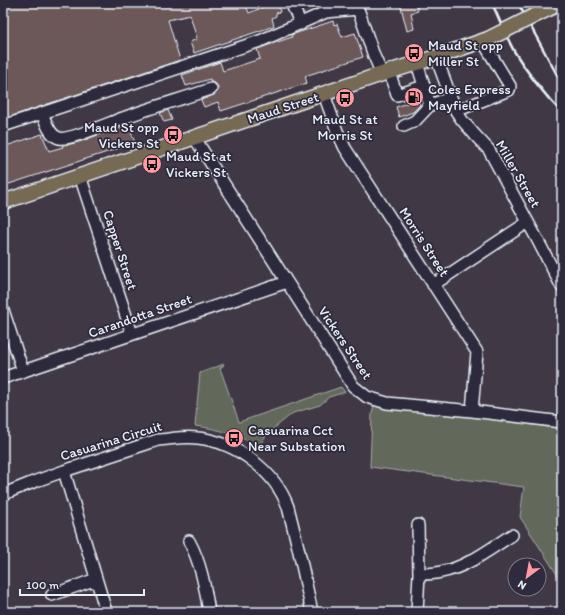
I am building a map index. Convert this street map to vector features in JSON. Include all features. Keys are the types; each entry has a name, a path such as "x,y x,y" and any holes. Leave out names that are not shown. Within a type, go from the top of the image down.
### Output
{"main road":[{"name":"Maud Street","path":"3,202 485,40 560,3"}],"street":[{"path":"291,3 301,24"},
{"path":"3,126 260,41 326,12 357,6 374,56 397,94 424,86"},
{"path":"456,111 509,90 510,86 485,40"},
{"name":"Miller Street","path":"436,57 456,111 462,120 489,150 562,287"},
{"path":"417,63 430,105"},
{"path":"42,113 49,130 54,135 59,138 70,137 124,117 211,89"},
{"name":"Morris Street","path":"324,94 337,131 345,148 477,352 472,411"},
{"path":"404,126 415,121 430,105 451,98"},
{"name":"Vickers Street","path":"194,137 353,386 367,397 387,403 472,411 562,422"},
{"name":"Capper Street","path":"80,176 132,334"},
{"path":"433,285 528,222"},
{"name":"Carandotta Street","path":"3,378 287,282"},
{"path":"3,310 23,371"},
{"name":"Casuarina Circuit","path":"3,496 6,493 36,481 158,440 198,437 236,449 268,474 280,490 288,507 312,612"},
{"path":"64,471 106,612"},
{"path":"418,525 418,612"},
{"path":"419,574 441,572 459,567 512,535"},
{"path":"189,541 195,551 205,584 209,612"},
{"path":"52,595 96,579"}],"green space":[{"path":"224,364 220,368 239,422 341,387 345,392 329,397 320,405 293,413 268,433 258,447 228,433 195,426 200,373"},
{"path":"374,403 562,429 562,582 520,517 524,487 370,467 372,415"}],"building":[{"path":"3,3 245,3 249,13 266,6 265,3 278,3 280,12 276,13 276,16 272,18 274,26 194,53 190,42 197,39 190,15 168,20 180,60 3,119"},
{"path":"400,3 416,3 418,11 411,13 414,29 407,31"},
{"path":"333,21 334,25 337,24 342,37 355,33 363,57 305,76 307,83 221,111 218,102 204,107 201,100 214,95 218,91 216,84 211,82 210,79 186,86 182,75 220,62 223,71 260,59 257,49 292,37 291,35"},
{"path":"417,96 420,105 413,112 399,117 396,107 410,102 409,98"},
{"path":"168,110 172,120 164,122 160,113"},
{"path":"129,125 135,143 3,186 3,147 42,134 49,151 63,147 62,145 82,141 110,130 111,131"}],"railway":[{"path":"492,3 508,39 519,59 536,84 562,113"},
{"path":"518,3 562,84"}],"place":[{"name":"Maud St opp Miller St","path":"414,53"},
{"name":"Coles Express Mayfield","path":"414,97"},
{"name":"Maud St at Morris St","path":"345,98"},
{"name":"Maud St opp Vickers St","path":"173,135"},
{"name":"Maud St at Vickers St","path":"152,164"},
{"name":"Casuarina Cct Near Substation","path":"234,438"}]}
